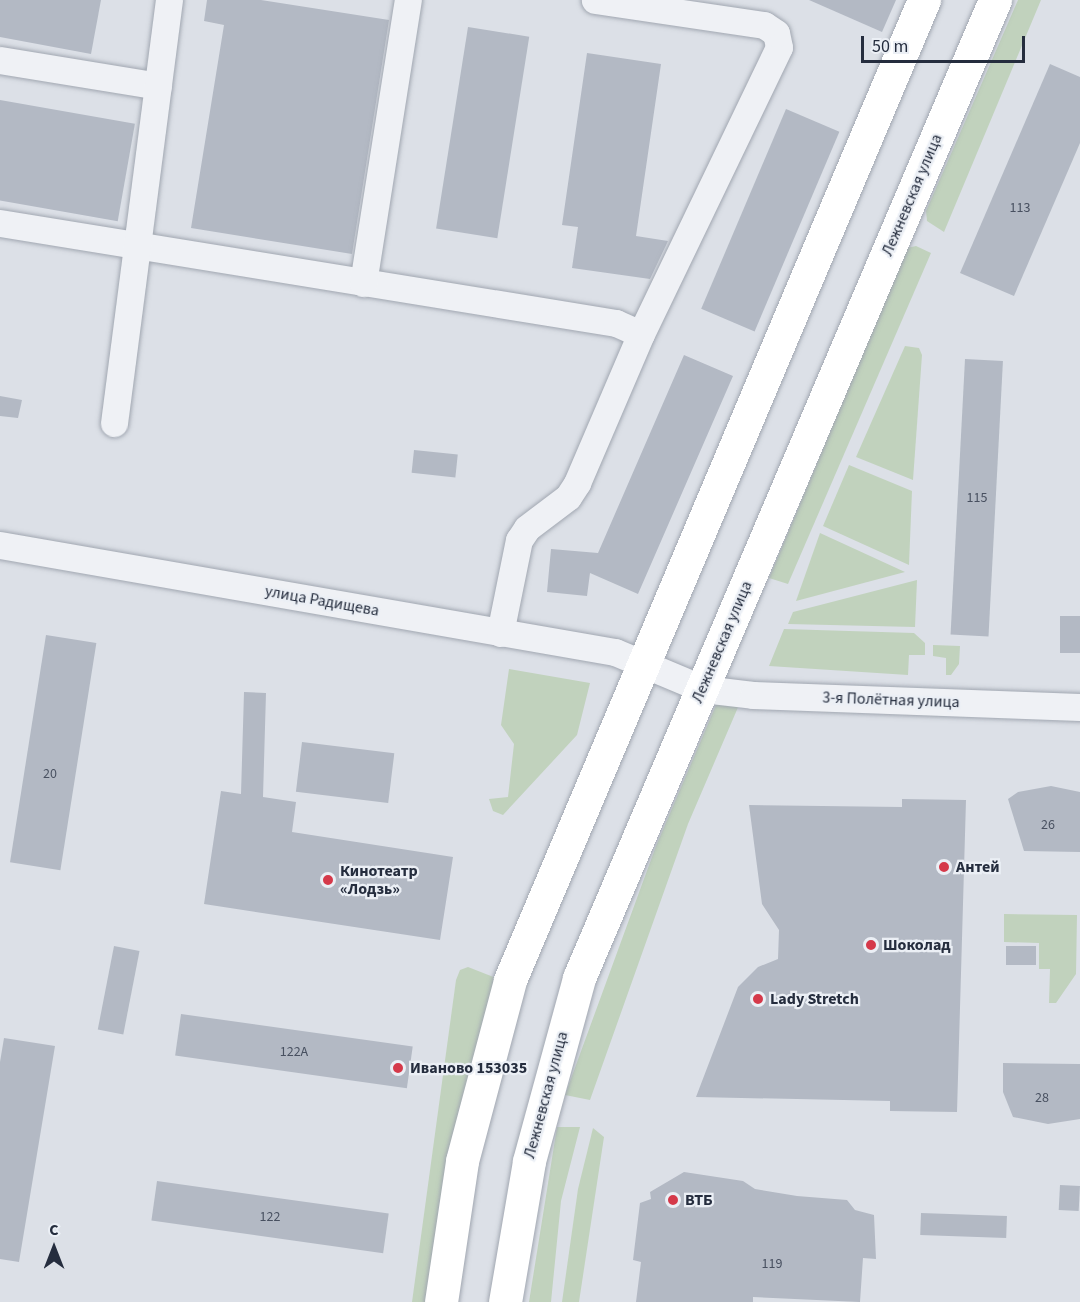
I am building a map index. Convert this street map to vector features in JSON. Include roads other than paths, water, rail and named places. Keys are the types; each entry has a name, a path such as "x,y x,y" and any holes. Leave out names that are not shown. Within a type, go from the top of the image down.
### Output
{"highway":[{"path":"441,1302 462,1161 510,980 924,0"},
{"name":"Лежневская улица","path":"505,1302 529,1161 579,978 995,0"}],"street":[{"path":"114,423 169,0"},
{"path":"363,283 408,0"},
{"path":"500,633 519,540 527,528 568,497 577,483 641,334 777,54 779,39 764,24 595,0"},
{"path":"0,60 158,86"},
{"path":"0,223 616,323 641,334"},
{"name":"улица Радищева","path":"0,545 615,652 642,663"},
{"name":"3-я Полётная улица","path":"642,663 703,689 753,695 1080,707"}],"place":[{"name":"Антей","path":"944,867"},
{"name":"Кинотеатр «Лодзь»","path":"328,880"},
{"name":"Шоколад","path":"871,945"},
{"name":"Lady Stretch","path":"758,999"},
{"name":"Иваново 153035","path":"398,1068"},
{"name":"ВТБ","path":"673,1200"}]}
